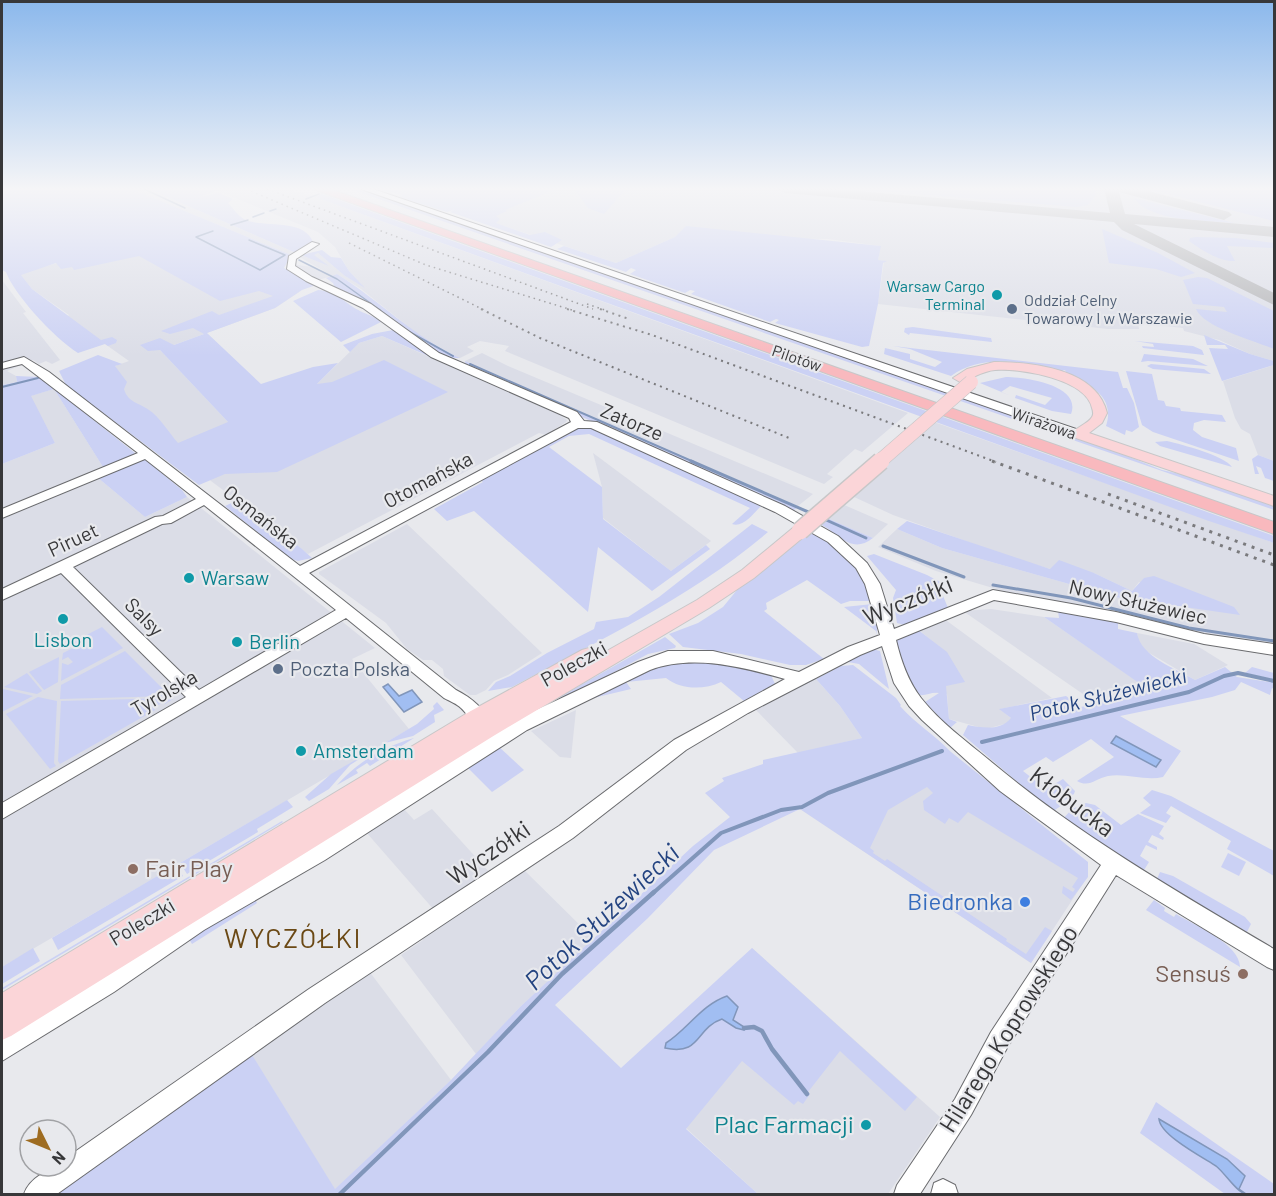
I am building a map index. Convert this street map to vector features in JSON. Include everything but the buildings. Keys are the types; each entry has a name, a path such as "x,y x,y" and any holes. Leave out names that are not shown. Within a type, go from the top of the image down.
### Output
{"highway":[{"name":"Pilotów","path":"476,245 1275,528"},
{"name":"Pilotów","path":"498,245 1275,517"}],"main road":[{"name":"Poleczki","path":"2,1007 482,723 733,571 794,529 980,369 1011,366 1040,370 1067,378 1089,393 1097,402 1100,412 1098,420 1081,432"},
{"name":"Wirażowa","path":"1081,432 1275,493"},
{"name":"Wirażowa","path":"1081,432 1275,501"},
{"name":"Poleczki","path":"2,1027 303,845 482,723"}],"street":[{"name":"Zatorze","path":"314,245 292,258 290,267 309,279 367,306 435,355 573,415 578,419 576,424 593,425 769,504 834,539 855,557 876,587 888,637"},
{"name":"Wirażowa","path":"526,245 813,344 1081,432"},
{"name":"Osmańska","path":"2,366 24,360 45,374 202,501 347,611 450,694 460,709 482,723"},
{"path":"2,366 45,374"},
{"name":"Otomańska","path":"298,573 576,424"},
{"path":"2,514 145,453"},
{"name":"Piruet","path":"2,595 160,520 166,520 202,501"},
{"name":"Salsy","path":"63,566 197,698"},
{"name":"Wyczółki","path":"36,1194 308,1003 566,831 680,745 741,709 798,680 888,637 993,594"},
{"name":"Nowy Służewiec","path":"993,594 1116,617 1204,639 1275,649"},
{"name":"Tyrolska","path":"2,812 347,611"},
{"name":"Kłobucka","path":"888,637 901,682 932,720 989,772 1049,820 1112,864 1275,960"},
{"name":"Poleczki","path":"2,1050 106,985 197,923 318,854 549,709 580,698 644,666 668,657 713,657 789,674 798,680"},
{"name":"Hilarego Koprowskiego","path":"906,1194 963,1107 999,1040 1112,864"}],"shaded area":[{"path":"2,245 266,245 291,255 284,268 316,285 302,290 275,308 207,333 261,384 313,367 338,363 317,384 332,382 384,360 448,392 277,472 225,474 199,485 66,385 59,371 98,355 122,364 115,366 127,382 124,389 128,397 153,413 178,443 228,422 160,350 148,351 140,345 160,338 174,345 204,334 193,328 170,334 161,331 212,311 219,315 273,296 259,291 220,301 139,256 74,270 72,267 61,269 56,263 21,275 32,289 101,340 112,337 117,340 116,343 108,346 105,344 78,353 57,337 36,315 17,292 6,272 2,270"},
{"path":"266,245 277,245 296,253 291,255"},
{"path":"277,245 309,245 296,253"},
{"path":"333,245 446,245 908,413 862,452 855,449 827,474 833,477 824,484 505,351 509,346 480,341 467,347 474,351 460,358 424,339 361,289 337,274 316,281 291,264 312,267 329,274 298,256 326,264 313,255 318,253 345,276 363,286 349,271"},
{"path":"447,245 463,245 1274,536 1274,543"},
{"path":"511,245 521,245 1107,448 1162,470 1198,478 1274,504 1274,510"},
{"path":"561,245 657,245 616,263"},
{"path":"657,245 869,245 881,246 878,260 887,261 883,263 878,304 869,346 862,347 775,323 779,320 776,319 770,322 691,294 695,291 690,290 685,293 630,274 636,270 631,268 626,272 557,249 564,246 616,263"},
{"path":"871,245 1274,245 1274,361 1250,354 1219,340 1184,331 1183,328 1138,323 1139,329 1108,329 878,304 884,261 878,260 880,246"},
{"path":"1105,245 1139,245 1195,273 1181,277 1156,269 1109,263"},
{"path":"1194,245 1274,245 1274,248 1227,246 1235,261 1223,260"},
{"path":"119,247 299,292 275,308 160,350 228,422 316,385 359,343 382,336 567,420 546,435 539,433 308,554 211,481 125,395 115,366 129,361 32,289 19,273"},
{"path":"322,250 331,257 341,258 349,271 365,288 345,276 318,253 314,255 329,266 301,255"},
{"path":"337,274 427,340 460,358 450,358 433,350 335,288 333,283 326,278"},
{"path":"1207,278 1274,311 1274,349 1243,338 1208,322 1201,316 1196,309 1227,312 1224,307 1193,304 1183,280"},
{"path":"2,280 26,312 23,313 60,360 52,364 46,361 39,364 33,360 7,371 16,376 17,382 2,385"},
{"path":"318,290 336,295 381,322 341,342 293,301"},
{"path":"913,327 991,338 992,342 910,333 909,335 904,332 905,328"},
{"path":"393,330 427,353 463,371 382,336 359,343 350,352 343,345 372,334"},
{"path":"1204,335 1274,361 1274,365 1222,381 1209,348 1228,349 1225,345 1207,345"},
{"path":"1135,341 1193,346 1202,350 1204,355 1143,348 1142,346 1154,347 1153,344"},
{"path":"893,346 1118,372 1123,388 1127,388 1134,403 1139,427 1132,432 1126,430 1125,435 1106,426 1107,406 1098,392 1064,373 1066,371 1064,370 1061,372 1034,365 990,362 976,364 951,376 884,354 885,348 910,354 910,359 935,367 942,362 910,349"},
{"path":"482,353 813,494 798,506 465,361"},
{"path":"1144,354 1193,359 1208,366 1141,362"},
{"path":"465,361 798,507 794,510 466,366"},
{"path":"1151,364 1204,369 1211,374 1153,369 1147,366"},
{"path":"1274,365 1274,461 1258,455 1250,434 1241,429 1223,381"},
{"path":"1126,371 1152,374 1158,400 1164,401 1166,406 1180,408 1181,411 1222,415 1226,422 1204,420 1194,423 1193,430 1202,437 1236,448 1239,461 1153,432 1142,425"},
{"path":"16,376 39,377 135,453 134,455 103,467 54,389 31,396 55,443 2,464 2,385 17,382"},
{"path":"1006,377 1050,385 1068,396 1072,404 1071,414 1052,411 1015,398 1016,395 1045,405 1052,398 1010,386 1001,392 980,383"},
{"path":"54,389 103,467 2,511 2,464 55,443 30,396"},
{"path":"934,422 1274,543 1274,643 1176,628 1003,591 936,571 878,547 897,529 942,548 1115,597 1193,610 1139,582 1132,591 1094,573 1050,569 1016,559 893,515 852,496"},
{"path":"578,427 594,428 761,506 744,522 732,524 750,508 589,434 569,436 549,447 602,487 603,519 671,571 706,545 710,549 652,591 598,547 588,612 474,511 447,521 434,509 483,482 479,479"},
{"path":"1167,441 1220,458 1232,467 1160,446 1155,442"},
{"path":"593,453 711,541 671,571 603,518 602,487"},
{"path":"1258,455 1274,461 1274,481 1265,478 1261,468 1256,466 1259,474 1255,474 1252,459"},
{"path":"143,458 182,490 187,497 145,517 97,477"},
{"path":"97,477 145,517 187,497 375,648 352,659 409,729 2,967 2,517"},
{"path":"238,500 312,558 298,561 291,559 225,506"},
{"path":"842,504 888,524 873,538 827,518"},
{"path":"827,518 873,538 865,543 852,544 820,524"},
{"path":"907,521 1050,569 1059,560 1132,591 1144,578 1154,576 1234,607 1240,615 1115,597 942,548 897,529"},
{"path":"407,524 542,653 508,675 494,681 486,690 470,695 444,676 443,669 432,660 423,660 407,649 386,623 319,574"},
{"path":"752,524 768,532 739,555 677,597 512,687 488,691 496,682 594,629 596,622 628,617 659,597"},
{"path":"813,531 833,546 856,569 872,601 850,601 841,604 807,580 766,603 767,609 764,611 824,659 806,665 790,665 741,654 683,647 669,634 698,623 723,607 737,590"},
{"path":"874,554 944,584 941,591 948,608 904,625 897,623 893,598 896,590 867,556"},
{"path":"873,604 878,624 876,635 876,631 844,607"},
{"path":"991,609 1044,617 1150,690 1096,703 963,611"},
{"path":"1058,611 1118,623 1118,629 1137,633 1145,649 1152,655 1195,680 1225,667 1237,677 1269,682 1268,678 1245,673 1252,667 1274,673 1274,689 1272,688 1270,695 1241,682 1235,690 1212,697 1120,716 1181,751 1163,777 1115,775 1085,784 1077,781 1114,757 1091,739 1053,762 1046,757 1023,771 1046,789 1063,779 1075,791 1063,801 1065,803 1052,812 963,735 968,725 985,728 997,727 1011,718 999,709 1066,696 1081,707 1149,690 1044,617 1059,618"},
{"path":"943,618 1052,698 1000,709 1012,719 1008,723 986,729 949,719 947,694 932,692 946,652 920,631"},
{"path":"102,627 123,648 61,681 62,663 68,665 73,662 68,657 62,660 63,653 73,648 71,646 63,650 63,647"},
{"path":"917,629 947,652 965,682 946,686 949,719 957,722 950,728 925,702 939,693 919,695 899,659 897,637"},
{"path":"1137,633 1194,644 1228,665 1195,680 1146,651 1139,644"},
{"path":"665,637 676,646 675,648 648,654 592,684 553,701"},
{"path":"872,649 880,651 889,689 859,664 848,662"},
{"path":"125,651 170,696 60,699 61,685"},
{"path":"59,657 58,682 44,690 29,672"},
{"path":"709,659 771,675 775,684 744,701 721,682 693,688 679,685 666,678 626,682 631,689 589,699 658,663"},
{"path":"853,665 896,698 906,712 951,752 1088,862 1088,877 1071,900 1062,893 1063,886 1073,892 1075,889 1072,887 1078,878 968,812 958,823 949,818 945,824 924,810 923,801 933,793 927,787 888,810 870,848 874,851 873,853 885,861 887,859 1026,954 1045,927 1052,931 1031,963 800,809 714,850 648,918 555,1005 621,1068 752,948 917,1097 905,1111 840,1051 808,1092 810,1094 803,1104 798,1101 794,1105 742,1061 686,1129 758,1194 45,1194 68,1178 78,1178 78,1171 249,1050 335,1189 451,1080 520,1007 693,846 730,817 705,793 724,781 722,778 763,764 763,760 862,738 840,706 816,679 841,666"},
{"path":"27,673 42,691 37,694 4,687"},
{"path":"815,678 840,706 862,738 798,753 754,708"},
{"path":"388,684 399,696 412,690 422,702 404,712 383,687"},
{"path":"3,689 33,696 2,712"},
{"path":"38,697 57,701 54,763 56,766 50,769 6,714"},
{"path":"173,699 165,704 163,702 154,708 155,710 60,764 58,761 61,701"},
{"path":"437,702 444,710 434,715 435,722 413,736 385,743 417,724 434,709 433,706"},
{"path":"576,710 571,758 560,757 531,731"},
{"path":"1116,736 1161,760 1156,767 1111,743"},
{"path":"414,738 370,766 367,763 356,770 358,773 337,785 372,756"},
{"path":"383,744 350,765 329,789 309,801 305,797 331,774"},
{"path":"498,746 524,770 492,792 466,766"},
{"path":"909,769 1080,871 1084,882 1031,963 800,809"},
{"path":"1152,790 1171,796 1274,851 1274,876 1227,849 1231,841 1171,806 1166,813 1171,816 1166,823 1140,813 1151,805 1143,798"},
{"path":"287,800 293,807 257,829 258,832 187,874 180,863"},
{"path":"1086,803 1095,805 1121,825 1138,814 1164,826 1159,834 1164,838 1163,840 1152,835 1148,842 1157,847 1157,850 1146,845 1140,856 1149,862 1144,870 1062,820 1072,809"},
{"path":"403,808 414,820 432,809 491,874 435,911 366,832"},
{"path":"283,822 2,990 2,988"},
{"path":"1228,853 1246,862 1239,876 1221,867"},
{"path":"176,865 183,876 58,950 52,938"},
{"path":"522,868 594,939 520,1007 476,1054 401,955 423,940 420,937"},
{"path":"1160,872 1173,876 1245,917 1251,924 1247,932 1159,882 1157,879"},
{"path":"255,899 257,903 192,944 189,939"},
{"path":"1154,900 1165,908 1164,911 1174,917 1176,914 1224,943 1233,951 1240,967 1146,910"},
{"path":"33,948 40,961 2,984 2,967"},
{"path":"752,948 940,1117 888,1194 758,1194 686,1128"},
{"path":"369,971 451,1080 335,1190 251,1054"},
{"path":"727,996 738,1007 733,1020 744,1027 744,1030 722,1019 707,1028 692,1045 677,1049 665,1048 666,1043 702,1011"},
{"path":"1156,1102 1274,1184 1274,1194 1225,1194 1140,1133"},
{"path":"1159,1119 1227,1159 1245,1176 1239,1189 1246,1194 1242,1193 1216,1166 1174,1139 1166,1132"}],"waterway":[{"path":"211,245 260,270 285,255 261,245"},
{"path":"299,260 337,279 380,310"},
{"path":"378,309 395,322"},
{"path":"408,331 453,356"},
{"path":"470,364 694,462"},
{"path":"2,387 38,378"},
{"path":"691,461 813,514"},
{"path":"824,519 866,538"},
{"path":"883,546 964,577"},
{"path":"993,585 1071,598 1189,628 1274,641"},
{"name":"Potok Służewiecki","path":"982,742 1189,692 1224,676 1238,673 1274,681"},
{"name":"Potok Służewiecki","path":"652,894 721,833 781,810 802,807 828,793 942,751"},
{"name":"Potok Służewiecki","path":"340,1194 488,1052 562,974 654,892"},
{"path":"744,1028 754,1027 762,1031 772,1049 807,1094"}],"taxiway":[{"path":"1163,245 1274,300"}],"railway":[{"path":"353,245 484,310"},
{"path":"378,245 426,265 572,310"},
{"path":"419,245 593,309"},
{"path":"587,304 605,310"},
{"path":"481,309 540,338 789,438"},
{"path":"567,309 652,335 996,462"},
{"path":"600,309 629,319"},
{"path":"992,461 1274,565"},
{"path":"1108,494 1274,555"}],"place":[{"name":"Warsaw Cargo Terminal","path":"997,295"},
{"name":"Oddział Celny Towarowy I w Warszawie","path":"1012,309"},
{"name":"Warsaw","path":"189,578"},
{"name":"Lisbon","path":"63,619"},
{"name":"Berlin","path":"237,642"},
{"name":"Poczta Polska","path":"278,669"},
{"name":"Amsterdam","path":"301,751"},
{"name":"Fair Play","path":"133,869"},
{"name":"Biedronka","path":"1025,902"},
{"name":"Sensuś","path":"1243,974"},
{"name":"Plac Farmacji","path":"866,1125"}],"district":[{"name":"WYCZÓŁKI","path":"293,939"}]}
